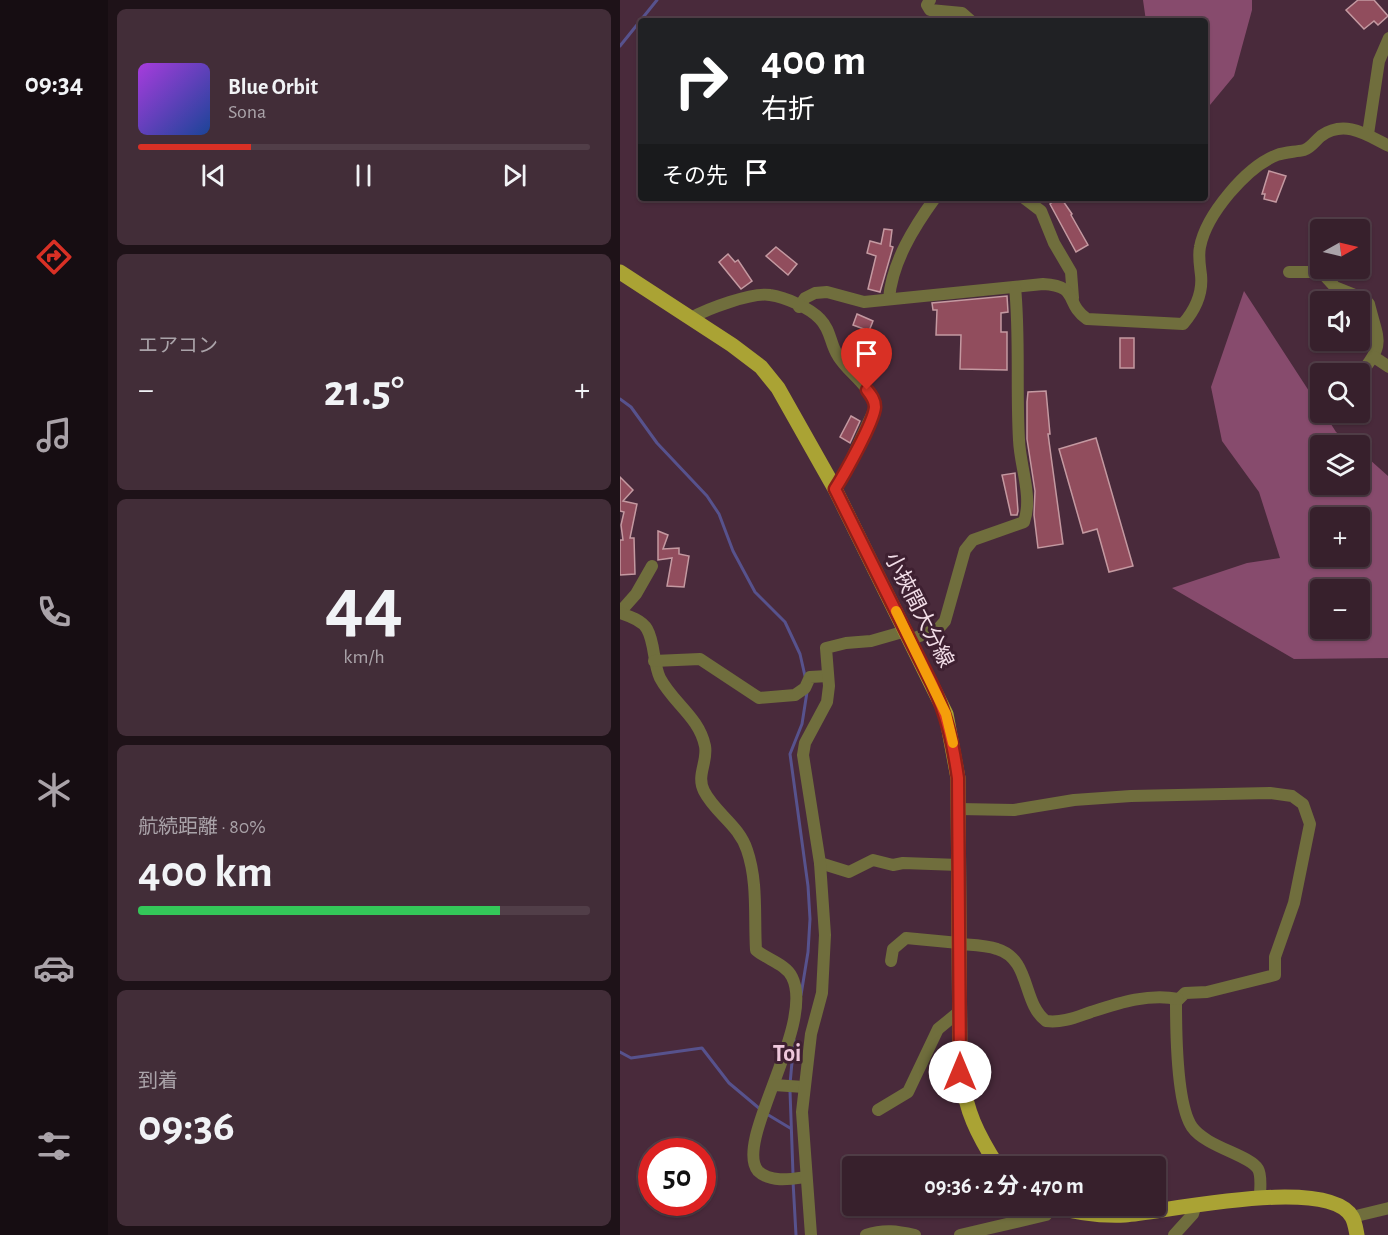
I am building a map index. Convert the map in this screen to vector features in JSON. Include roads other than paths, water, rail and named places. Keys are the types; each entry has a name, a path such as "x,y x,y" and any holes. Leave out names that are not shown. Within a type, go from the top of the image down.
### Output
{"main road":[{"name":"小挾間大分線","path":"620,272 761,367 795,417 835,489 946,714 958,778 960,1072 966,1106 977,1135 991,1156"},
{"path":"1166,1209 1260,1196 1328,1202 1344,1209 1352,1217 1357,1235"}],"street":[{"path":"930,0 927,5 930,10 962,13 968,18"},
{"path":"1368,134 1379,61 1388,38"},
{"path":"799,307 805,298 815,293 827,292 864,302 1057,285 1067,290 1079,313 1086,319 1183,324 1193,312 1200,295 1200,247 1215,212 1242,180 1276,156 1308,148 1332,130 1340,128 1368,134 1388,146"},
{"path":"889,299 899,262 914,228 933,201"},
{"path":"1028,201 1041,211 1054,243 1071,272 1073,300"},
{"path":"1289,272 1318,272 1335,287 1365,299 1379,345 1369,363"},
{"path":"811,1235 802,1087 811,1034 822,993 824,912 820,863 803,755 805,743 827,702 826,648 831,645 908,636 939,627 945,621 965,550 973,540 1024,522 1029,508 1019,448 1019,327 1015,287"},
{"path":"691,318 734,302 769,295 819,317 829,330 837,355 873,398 872,417 835,489"},
{"path":"1374,357 1388,367"},
{"path":"652,566 636,594 620,612 639,621 647,629 661,680 699,728 705,748 701,772 703,789 715,809 739,832 747,850 755,887 756,950 791,974 795,983 791,1030 779,1085 756,1130 752,1144 753,1161 762,1174 772,1178 789,1180 806,1177"},
{"path":"654,661 700,659 759,698 795,695 805,688 810,677 828,676"},
{"path":"891,961 893,949 906,938 997,949 1007,953 1023,974 1032,1005 1046,1021 1067,1020 1111,1005 1151,996 1178,999 1185,993 1207,992 1275,975 1275,957 1294,903 1310,824 1303,804 1292,796 1247,793 1131,796 1074,800 1014,810 959,809"},
{"path":"820,863 849,872 873,860 893,865 959,865"},
{"path":"1178,999 1180,1077 1183,1105 1191,1126 1204,1139 1252,1162 1259,1174 1260,1196"},
{"path":"878,1110 908,1092 938,1029 960,1011"},
{"path":"779,1085 802,1087"},
{"path":"1174,1235 1193,1214 1196,1204"},
{"path":"1352,1217 1388,1208"},
{"path":"960,1235 1042,1216"},
{"path":"866,1235 878,1231 898,1231 915,1235"}],"waterway":[{"path":"643,18 657,0"},
{"path":"620,46 638,24"},
{"path":"620,399 631,407 657,443 707,496 719,514 733,551 755,592 785,622 800,654 805,676"},
{"path":"801,995 808,952 810,919 808,886 790,754 802,724 807,692"},
{"path":"790,1084 794,1040"},
{"path":"620,1052 631,1058 702,1048 729,1083 760,1109"},
{"path":"790,1091 793,1174"},
{"path":"765,1113 790,1128"},
{"path":"793,1181 796,1235"}],"district":[{"name":"Toi","path":"787,1054"}]}
